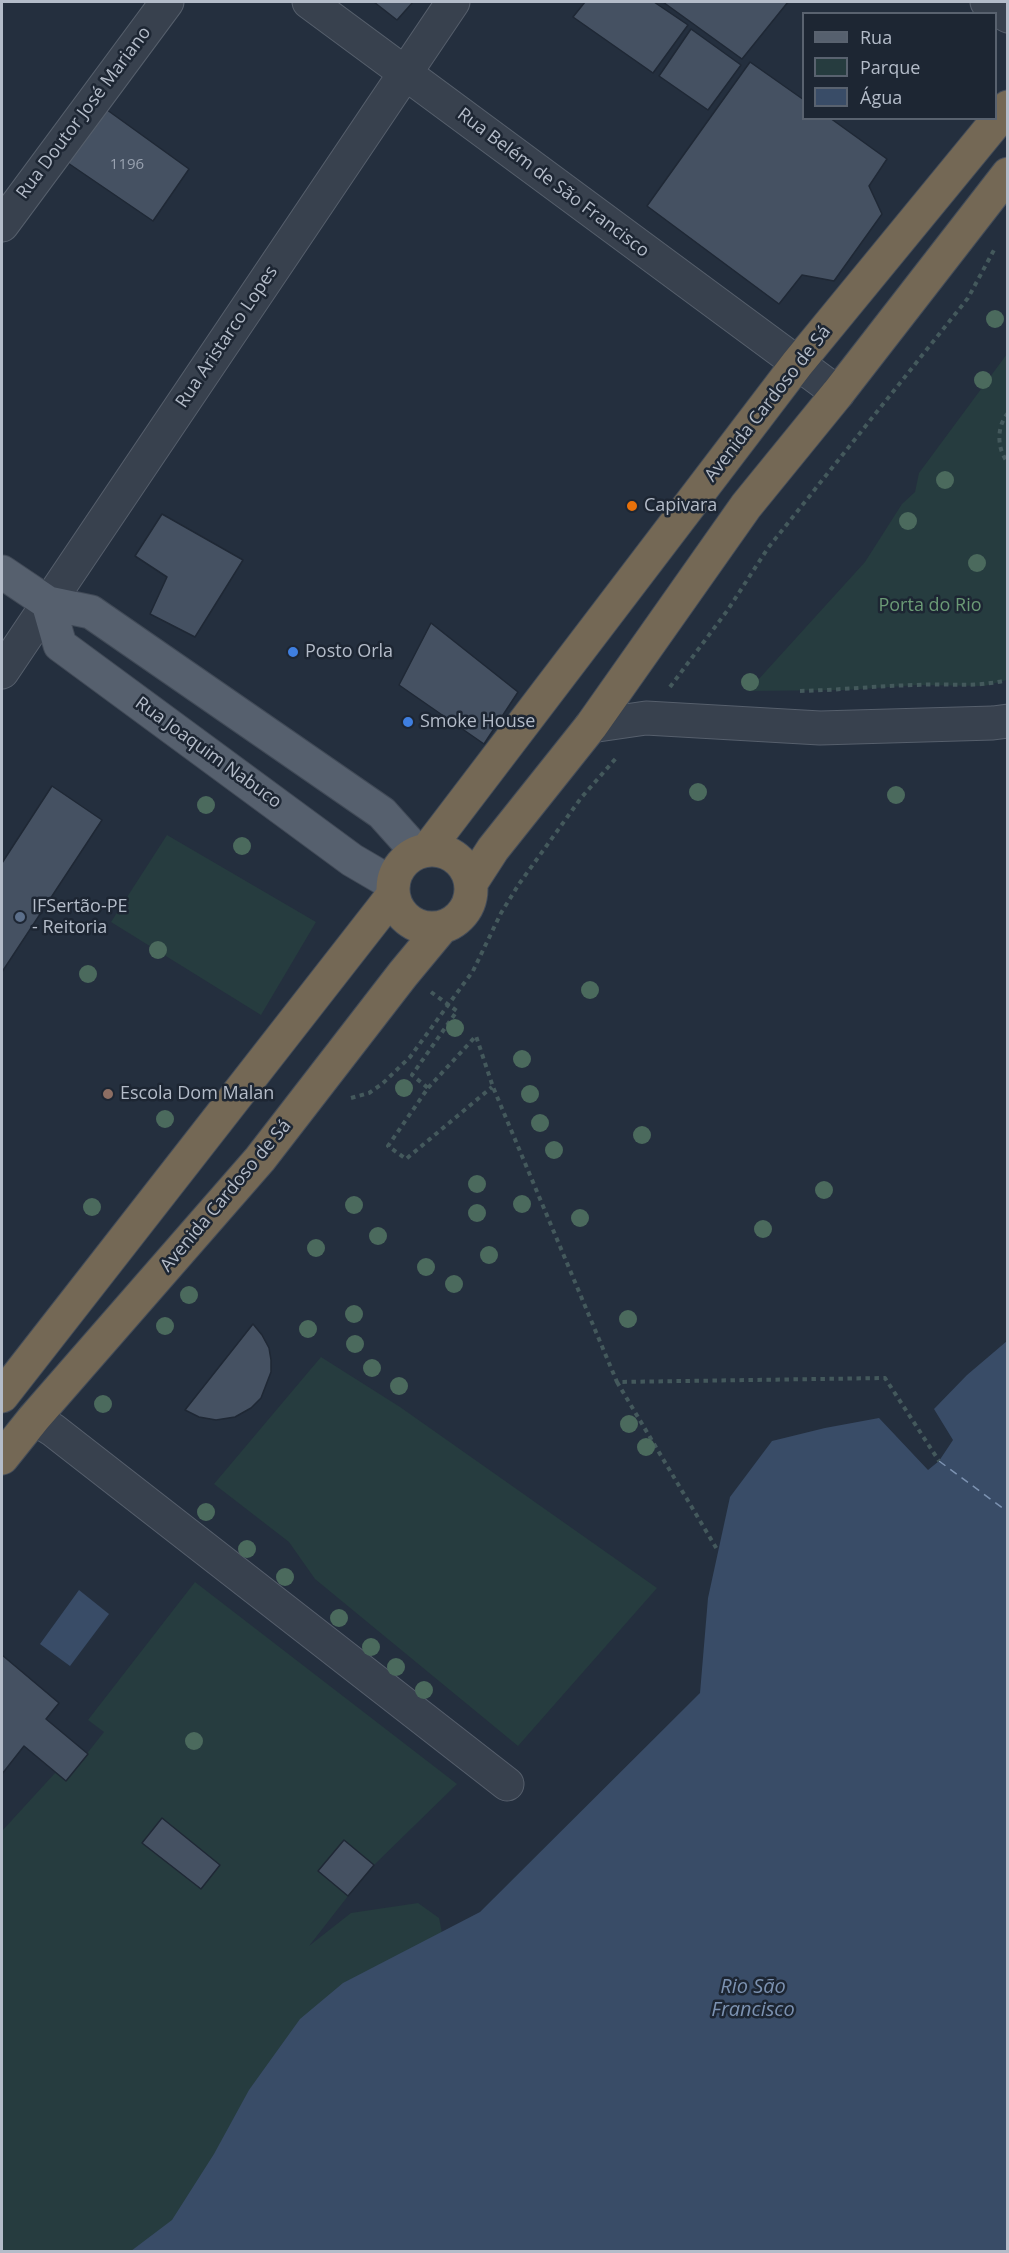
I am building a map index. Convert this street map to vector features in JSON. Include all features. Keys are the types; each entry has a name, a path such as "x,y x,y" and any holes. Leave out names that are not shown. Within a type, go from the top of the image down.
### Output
{"highway":[{"name":"Avenida Cardoso de Sá","path":"422,851 797,364 1008,107"},
{"path":"471,883 493,849 591,726 746,506 838,393 1008,174"},
{"path":"437,849 456,857 468,873 471,883 469,902 465,910 459,918 442,927 420,927 410,922 402,915 393,889 395,873 401,864 422,851 437,849"},
{"path":"2,1396 393,889"},
{"name":"Avenida Cardoso de Sá","path":"2,1458 34,1418 260,1159 442,927"}],"main road":[{"path":"2,572 48,603 91,612 382,813 422,851"},
{"name":"Rua Joaquim Nabuco","path":"48,603 60,645 393,889"}],"street":[{"name":"Rua Doutor José Mariano","path":"2,225 167,2"},
{"name":"Rua Belém de São Francisco","path":"309,2 838,393"},
{"name":"Rua Aristarco Lopes","path":"2,672 453,2"},
{"path":"987,2 1008,16"},
{"path":"591,726 646,718 820,728 1008,721"},
{"path":"34,1418 53,1430 507,1784"}],"path":[{"path":"1008,413 1000,430 999,445 1008,463"},
{"path":"676,680 685,686"},
{"path":"791,691 846,690 918,684 984,686 1008,680"},
{"path":"403,974 457,1011 412,1075 428,1088"},
{"path":"493,1087 406,1159 388,1146 428,1088 476,1036 493,1087 617,1382 718,1551"},
{"path":"617,1382 885,1378 939,1461"}],"green space":[{"name":"Porta do Rio","path":"1007,354 1007,680 984,686 918,685 846,690 748,691 865,562 902,504 915,492 919,473"},
{"path":"167,835 316,922 261,1015 111,922"},
{"path":"321,1357 400,1407 657,1588 518,1746 315,1579 289,1542 214,1484"},
{"path":"195,1582 457,1784 374,1865 344,1840 318,1871 348,1896 309,1946 351,1913 418,1903 439,1918 446,1953 280,2251 2,2251 2,1831 56,1772 66,1780 104,1732 88,1720","holes":["143,1843 220,1865 201,1889"]}],"water":[{"name":"Rio São Francisco","path":"1007,1341 1007,2251 131,2251 172,2220 214,2154 249,2090 300,2019 343,1983 480,1912 700,1693 708,1598 730,1497 772,1441 879,1418 928,1470 939,1461 953,1440 934,1409 967,1375"},
{"path":"79,1590 109,1614 70,1666 40,1644"}],"building":[{"path":"374,2 413,2 397,20"},
{"path":"585,2 654,2 688,25 653,73 573,17"},
{"path":"663,2 788,2 742,59"},
{"path":"691,29 741,65 708,110 659,76"},
{"path":"750,62 802,99 802,120 833,120 887,159 869,186 882,214 834,281 802,275 779,304 647,206"},
{"path":"103,107 189,169 153,221 65,161"},
{"path":"162,514 243,560 195,637 150,614 167,577 135,556"},
{"path":"431,623 518,692 484,744 399,685"},
{"name":"IFSertão-PE - Reitoria","path":"52,786 102,820 2,972 2,863"},
{"path":"253,1324 269,1348 271,1360 271,1372 261,1398 251,1408 235,1417 216,1420 199,1417 185,1410"},
{"path":"2,1655 59,1703 46,1719 88,1754 66,1781 24,1746 2,1774"},
{"path":"162,1818 220,1865 201,1889 142,1843"},
{"path":"344,1840 374,1865 348,1896 318,1871"}],"ferry route":[{"path":"939,1461 1008,1512"}],"place":[{"name":"Capivara","path":"632,506"},
{"name":"Posto Orla","path":"293,652"},
{"name":"Smoke House","path":"408,722"},
{"name":"IFSertão-PE - Reitoria","path":"20,917"},
{"name":"Escola Dom Malan","path":"108,1094"}]}
